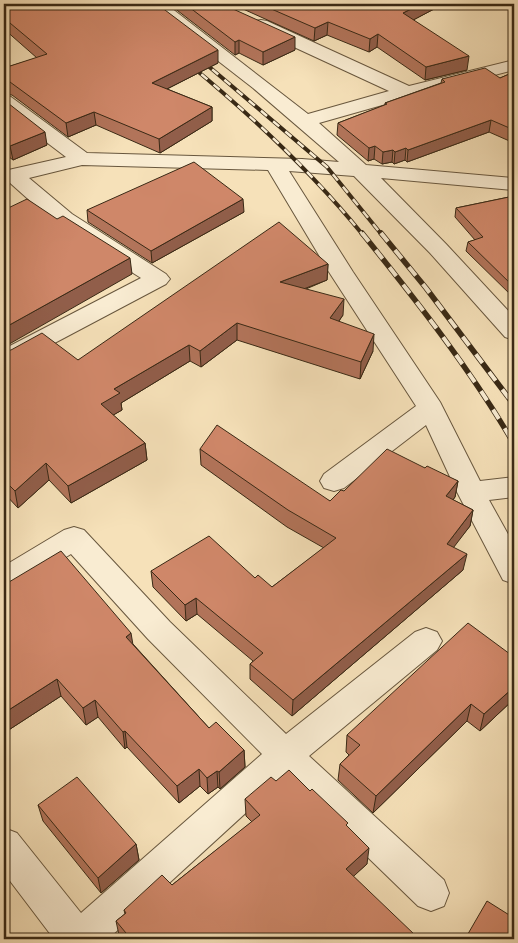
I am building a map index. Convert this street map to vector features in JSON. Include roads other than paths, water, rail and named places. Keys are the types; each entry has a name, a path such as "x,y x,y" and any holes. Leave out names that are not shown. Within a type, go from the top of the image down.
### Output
{"street":[{"path":"156,4 305,121 360,170 424,232 514,332"},
{"path":"244,18 407,92"},
{"path":"305,121 407,92 514,65"},
{"path":"4,101 82,159"},
{"path":"9,176 82,159 274,164 514,184"},
{"path":"274,164 341,272 430,408 471,492 514,572"},
{"path":"4,359 158,279 64,219 9,176"},
{"path":"334,481 430,408"},
{"path":"471,492 514,487"},
{"path":"4,580 74,538 125,597 285,755 431,894"},
{"path":"80,939 285,755 426,641"},
{"path":"4,845 76,939"}],"railway":[{"path":"200,59 327,167 382,235"},
{"path":"189,64 302,166 363,235"},
{"path":"362,233 461,362 514,444"},
{"path":"381,233 426,288 514,405"}]}
